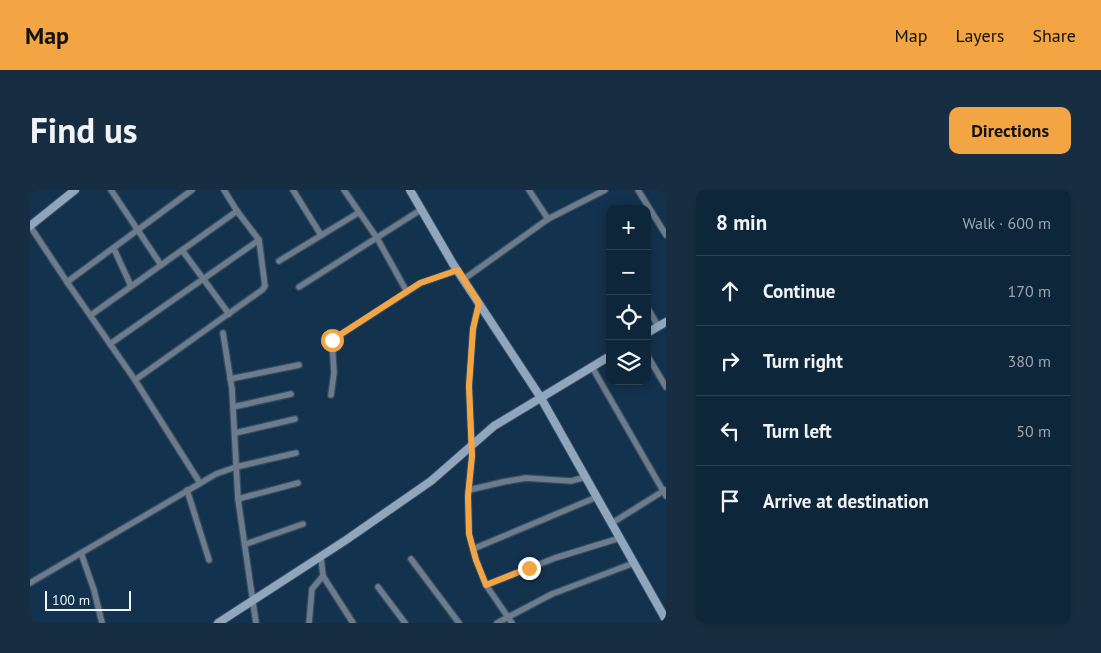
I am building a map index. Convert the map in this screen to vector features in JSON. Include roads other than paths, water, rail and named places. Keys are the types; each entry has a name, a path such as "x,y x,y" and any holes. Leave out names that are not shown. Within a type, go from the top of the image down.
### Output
{"street":[{"path":"75,190 30,226 135,380 200,483"},
{"path":"111,190 161,265"},
{"path":"67,282 192,190"},
{"path":"135,380 265,286 259,240 224,190"},
{"path":"293,190 321,235"},
{"path":"344,190 377,238 407,292"},
{"path":"410,190 464,280 541,398 666,620"},
{"path":"529,190 548,219"},
{"path":"464,280 548,219 605,190"},
{"path":"638,190 666,235"},
{"path":"299,287 422,209"},
{"path":"91,315 237,211"},
{"path":"279,261 358,213"},
{"path":"110,344 259,240"},
{"path":"114,249 132,286"},
{"path":"182,250 228,314"},
{"path":"331,395 334,373 332,340 420,283 458,270"},
{"path":"479,303 473,329 469,386 472,446 469,534 486,585 512,623"},
{"path":"651,314 658,326"},
{"path":"651,330 666,322"},
{"path":"223,333 233,407 238,499 256,623"},
{"path":"218,623 238,612 321,557 431,481 494,426 606,358"},
{"path":"651,362 666,388"},
{"path":"230,379 299,365"},
{"path":"592,367 665,493 612,524"},
{"path":"233,407 291,394"},
{"path":"235,433 295,419"},
{"path":"30,582 216,474 236,467 296,453"},
{"path":"469,490 526,478 571,481 586,477"},
{"path":"238,499 298,483"},
{"path":"187,490 209,560"},
{"path":"473,549 597,498"},
{"path":"246,544 303,524"},
{"path":"486,585 555,558 620,538"},
{"path":"81,553 94,590 102,623"},
{"path":"321,557 323,576 353,623"},
{"path":"411,559 459,623"},
{"path":"497,623 552,594 634,563"},
{"path":"310,623 312,589 323,576"},
{"path":"378,587 406,623"},
{"path":"229,623 238,612"}]}
